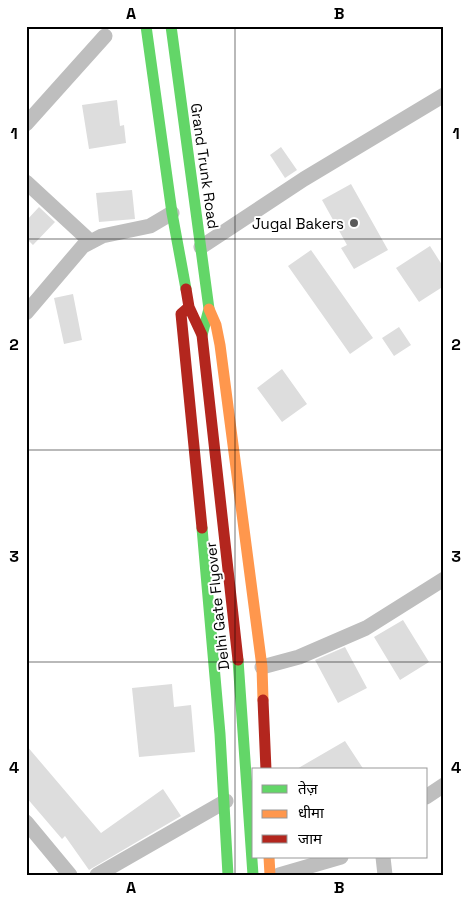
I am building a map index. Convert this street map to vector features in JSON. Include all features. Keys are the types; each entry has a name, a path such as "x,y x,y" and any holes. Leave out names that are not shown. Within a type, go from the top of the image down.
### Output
{"main road":[{"path":"146,26 172,213 189,306 181,314 217,687 226,801 228,875"},
{"name":"Grand Trunk Road","path":"171,26 209,309"},
{"name":"Delhi Gate Flyover","path":"189,306 202,335 238,653 253,875"},
{"path":"209,309 216,325 220,345 262,667 266,768"},
{"name":"Delhi Gate Flyover","path":"202,335 209,309"},
{"path":"269,858 270,875"}],"street":[{"path":"26,124 105,36"},
{"path":"201,246 312,174 444,94"},
{"path":"26,182 91,242"},
{"path":"26,313 83,246 102,236 150,226 172,213"},
{"path":"262,667 299,657 357,632 444,579"},
{"path":"428,796 444,785"},
{"path":"97,875 226,801"},
{"path":"26,822 70,875"},
{"path":"280,875 338,858"},
{"path":"382,858 385,875"}],"building":[{"path":"117,100 120,126 124,125 126,143 89,149 82,105"},
{"path":"281,147 297,170 285,178 270,155"},
{"name":"Jugal Bakers","path":"351,184 388,250 354,269 341,248 347,245 322,200"},
{"path":"132,190 135,219 99,222 96,193"},
{"path":"39,207 55,222 33,245 26,238 26,221"},
{"path":"430,246 444,268 444,286 419,302 396,268"},
{"path":"311,250 373,338 350,354 288,266"},
{"path":"73,294 82,340 64,344 54,298"},
{"path":"399,327 411,345 394,356 382,338"},
{"path":"282,369 307,404 282,422 257,388"},
{"path":"403,620 429,662 400,680 374,637"},
{"path":"345,647 367,688 338,703 315,660"},
{"path":"172,684 174,707 191,705 195,752 139,757 132,688"},
{"path":"345,741 363,768 298,768"},
{"path":"26,745 101,833 163,789 181,816 89,870 65,836 62,839 26,797"}],"traffic: fast":[{"path":"146,26 172,213 186,289"},
{"path":"171,26 209,309 202,335"},
{"path":"202,528 220,734 228,875"},
{"path":"238,660 253,875"}],"traffic: slow":[{"path":"209,309 216,325 220,345 262,667 263,700"},
{"path":"269,858 270,875"}],"traffic: jam":[{"path":"186,289 189,307 202,335 238,660"},
{"path":"189,307 181,314 202,528"},
{"path":"263,700 266,768"}],"place":[{"name":"Jugal Bakers","path":"354,223"}]}
